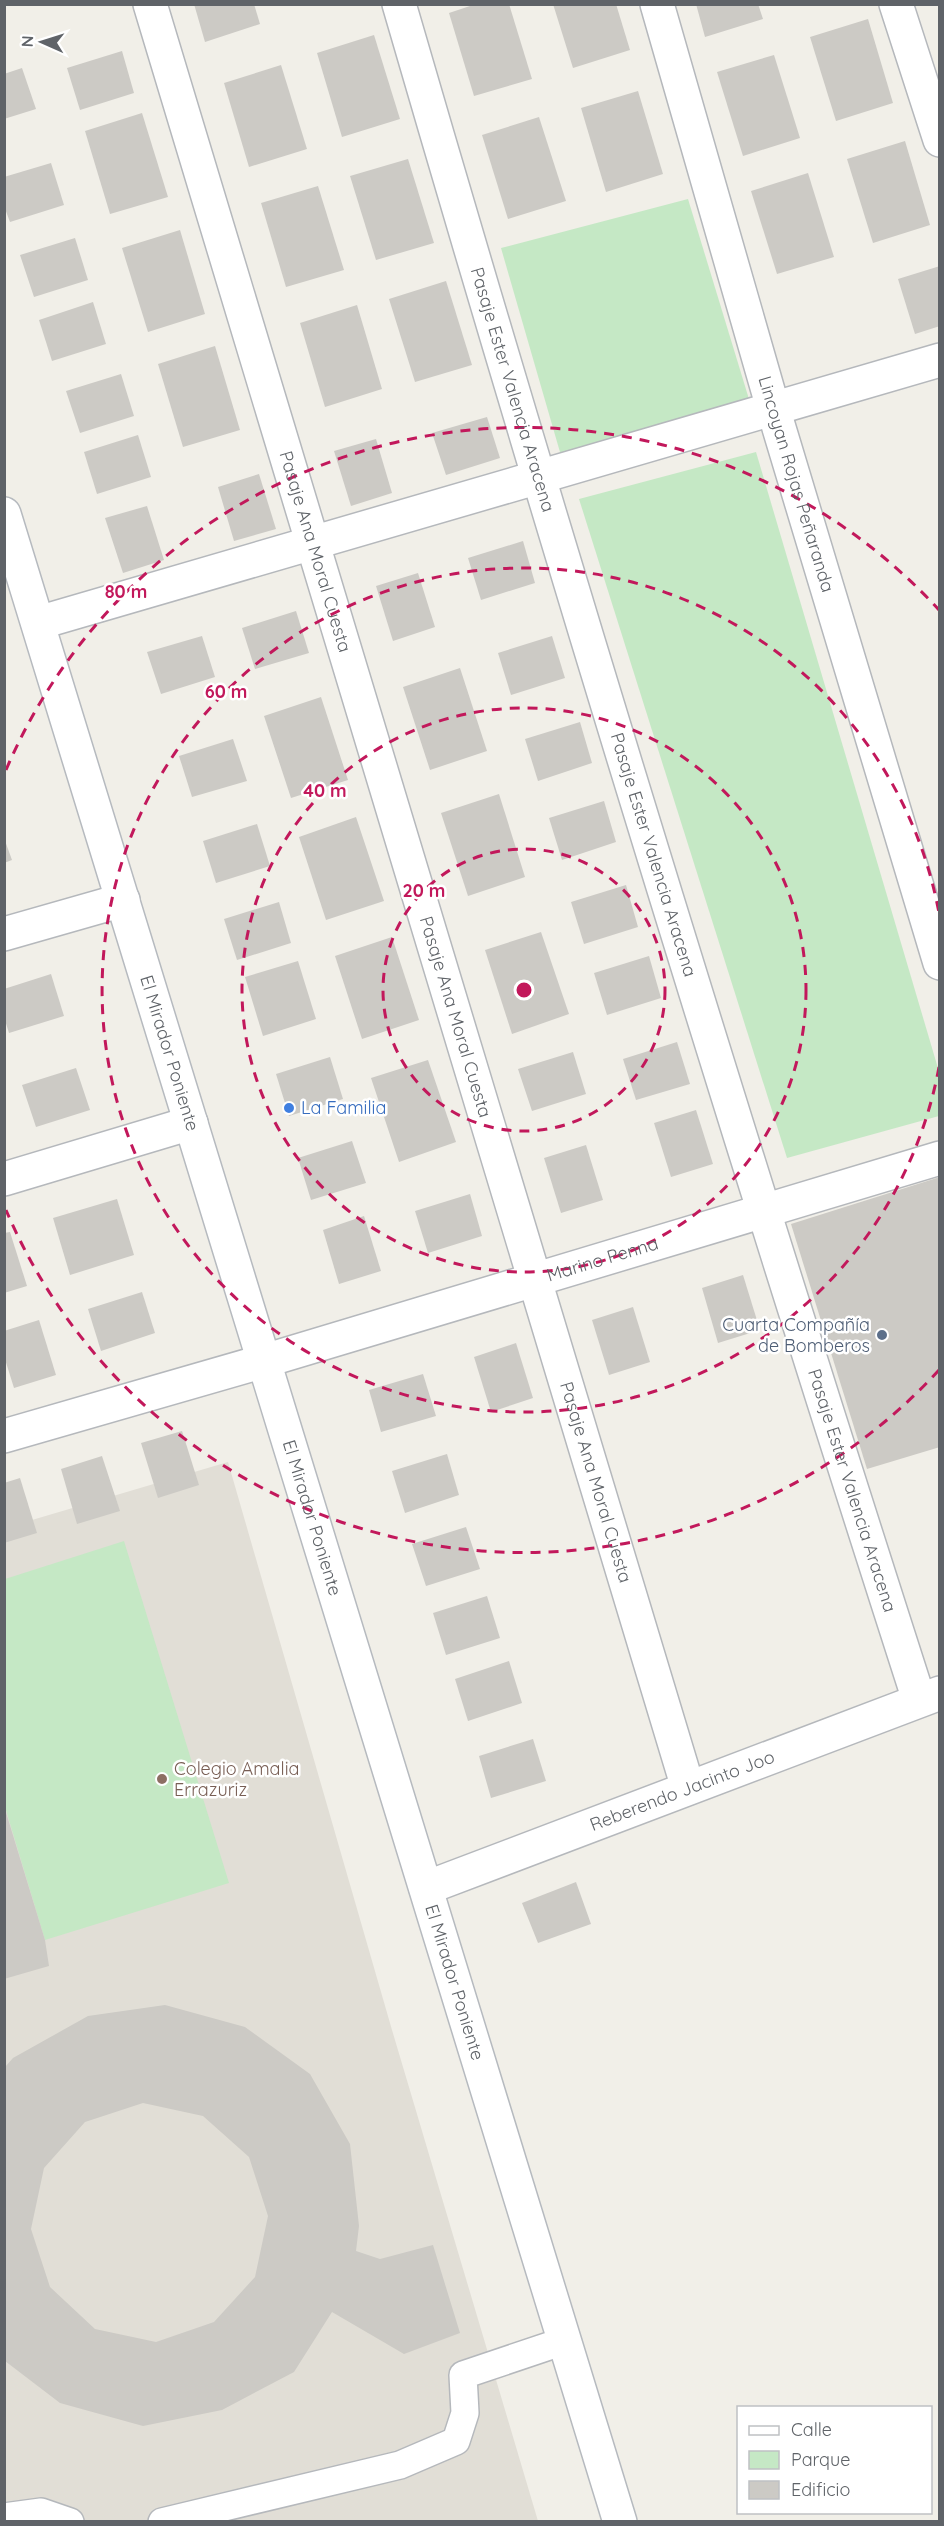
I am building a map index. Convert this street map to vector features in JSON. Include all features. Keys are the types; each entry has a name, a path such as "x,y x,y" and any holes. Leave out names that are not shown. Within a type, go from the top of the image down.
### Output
{"street":[{"name":"Pasaje Ana Moral Cuesta","path":"150,4 688,1788"},
{"name":"Pasaje Ester Valencia Aracena","path":"399,4 536,477 762,1212 929,1697"},
{"name":"Lincoyan Rojas Peñaranda","path":"657,4 939,963"},
{"path":"896,4 939,140"},
{"path":"38,623 939,360"},
{"name":"El Mirador Poniente","path":"4,514 620,2522"},
{"path":"4,934 123,900"},
{"path":"4,1179 191,1123"},
{"name":"Marino Penna","path":"4,1436 264,1361 939,1158"},
{"name":"Reberendo Jacinto Joo","path":"426,1888 929,1697"}],"lane":[{"path":"162,2522 400,2465 456,2441 465,2413 463,2375 564,2342"},
{"path":"4,2517 41,2512 70,2522"}],"shaded area":[{"name":"Colegio Amalia Errazuriz","path":"228,1462 392,2030 538,2521 5,2522 5,1528"}],"green space":[{"path":"688,199 752,409 564,466 501,248"},
{"path":"756,452 940,1075 939,1116 787,1158 579,499"},
{"path":"124,1541 229,1883 45,1940 5,1807 5,1579"}],"building":[{"path":"194,4 254,4 260,24 205,42"},
{"path":"476,4 509,4 532,79 474,96 449,13"},
{"path":"553,4 616,4 630,50 573,68"},
{"path":"696,4 758,4 763,19 705,37"},
{"path":"868,19 893,103 836,121 810,37"},
{"path":"374,35 400,119 342,137 317,53"},
{"path":"122,51 134,93 80,110 67,68"},
{"path":"774,55 800,138 743,156 717,72"},
{"path":"281,65 307,149 249,167 224,83"},
{"path":"22,68 36,109 4,119 4,74"},
{"path":"638,91 663,174 606,192 581,108"},
{"path":"142,113 168,197 110,214 85,131"},
{"path":"539,117 566,201 508,219 482,135"},
{"path":"905,141 930,225 873,243 847,159"},
{"path":"408,159 434,243 376,260 350,176"},
{"path":"51,163 64,205 10,222 4,206 4,177"},
{"path":"808,173 834,257 777,274 751,191"},
{"path":"318,186 344,270 286,287 261,203"},
{"path":"180,230 205,314 148,332 122,248"},
{"path":"75,238 88,280 34,297 20,255"},
{"path":"940,266 940,326 915,334 898,279"},
{"path":"446,281 472,365 415,382 389,299"},
{"path":"93,302 106,344 52,361 39,320"},
{"path":"357,305 382,389 325,407 300,323"},
{"path":"215,346 240,430 183,447 158,364"},
{"path":"121,374 134,416 80,433 66,391"},
{"path":"487,417 500,458 446,475 432,433"},
{"path":"138,435 151,477 97,494 84,452"},
{"path":"376,439 392,493 351,506 334,451"},
{"path":"259,474 276,529 234,541 218,487"},
{"path":"147,506 164,560 123,573 105,518"},
{"path":"523,541 535,583 481,600 468,558"},
{"path":"418,573 435,627 393,641 376,586"},
{"path":"296,611 309,653 255,669 242,628"},
{"path":"202,636 215,677 161,694 147,652"},
{"path":"552,636 565,678 511,695 498,653"},
{"path":"460,668 487,751 430,770 403,687"},
{"path":"321,697 348,780 291,798 264,716"},
{"path":"580,722 592,763 538,781 525,739"},
{"path":"233,739 247,781 192,797 179,756"},
{"path":"499,794 525,877 468,896 441,813"},
{"path":"604,801 616,842 562,860 549,818"},
{"path":"356,817 384,901 326,920 299,837"},
{"path":"257,824 270,866 216,883 203,841"},
{"path":"4,838 12,860 4,863"},
{"path":"626,885 638,927 584,944 571,902"},
{"path":"279,902 291,943 237,960 224,919"},
{"path":"541,932 569,1014 512,1034 485,950"},
{"path":"392,937 419,1020 362,1039 335,956"},
{"path":"649,956 661,998 607,1015 594,973"},
{"path":"298,961 316,1019 263,1036 245,977"},
{"path":"51,974 64,1016 9,1033 4,1017 4,989"},
{"path":"677,1042 690,1084 636,1100 623,1059"},
{"path":"573,1052 586,1094 532,1111 518,1069"},
{"path":"330,1057 343,1099 289,1116 276,1074"},
{"path":"428,1060 456,1142 399,1162 371,1078"},
{"path":"76,1068 90,1110 36,1127 22,1085"},
{"path":"696,1110 713,1164 671,1177 654,1123"},
{"path":"352,1141 366,1183 311,1200 298,1158"},
{"path":"586,1145 603,1200 561,1213 544,1158"},
{"name":"Cuarta Compañía de Bomberos","path":"940,1177 940,1447 867,1469 791,1224"},
{"path":"470,1194 482,1236 428,1253 415,1211"},
{"path":"117,1199 134,1255 70,1275 53,1218"},
{"path":"364,1216 381,1271 339,1284 323,1230"},
{"path":"10,1232 27,1286 4,1293 4,1233"},
{"path":"743,1275 760,1330 718,1343 702,1288"},
{"path":"142,1292 155,1333 101,1351 88,1309"},
{"path":"633,1307 650,1362 609,1375 592,1320"},
{"path":"39,1320 56,1375 14,1388 4,1356 4,1331"},
{"path":"516,1343 533,1398 491,1412 474,1357"},
{"path":"423,1374 436,1416 381,1432 369,1390"},
{"path":"182,1431 199,1485 158,1498 141,1443"},
{"path":"447,1454 459,1495 405,1513 392,1471"},
{"path":"102,1456 120,1511 77,1524 61,1469"},
{"path":"20,1478 37,1533 4,1543 4,1483"},
{"path":"466,1527 480,1569 426,1586 412,1544"},
{"path":"487,1596 500,1638 446,1655 433,1613"},
{"path":"509,1661 522,1703 468,1721 455,1679"},
{"path":"533,1739 546,1781 491,1798 479,1756"},
{"path":"5,1809 45,1940 49,1966 4,1979"},
{"path":"576,1882 591,1924 538,1943 522,1903"},
{"path":"165,2005 245,2027 310,2074 350,2144 359,2226 356,2251 380,2259 433,2245 460,2333 404,2354 332,2312 294,2372 222,2410 143,2426 60,2403 5,2361 5,2067 13,2058 88,2016","holes":["143,2103 203,2116 249,2157 268,2216 255,2277 214,2322 156,2342 95,2329 50,2287 31,2229 44,2168 85,2122"]}],"place":[{"name":"La Familia","path":"289,1108"},
{"name":"Cuarta Compañía de Bomberos","path":"882,1335"},
{"name":"Colegio Amalia Errazuriz","path":"162,1779"}]}
